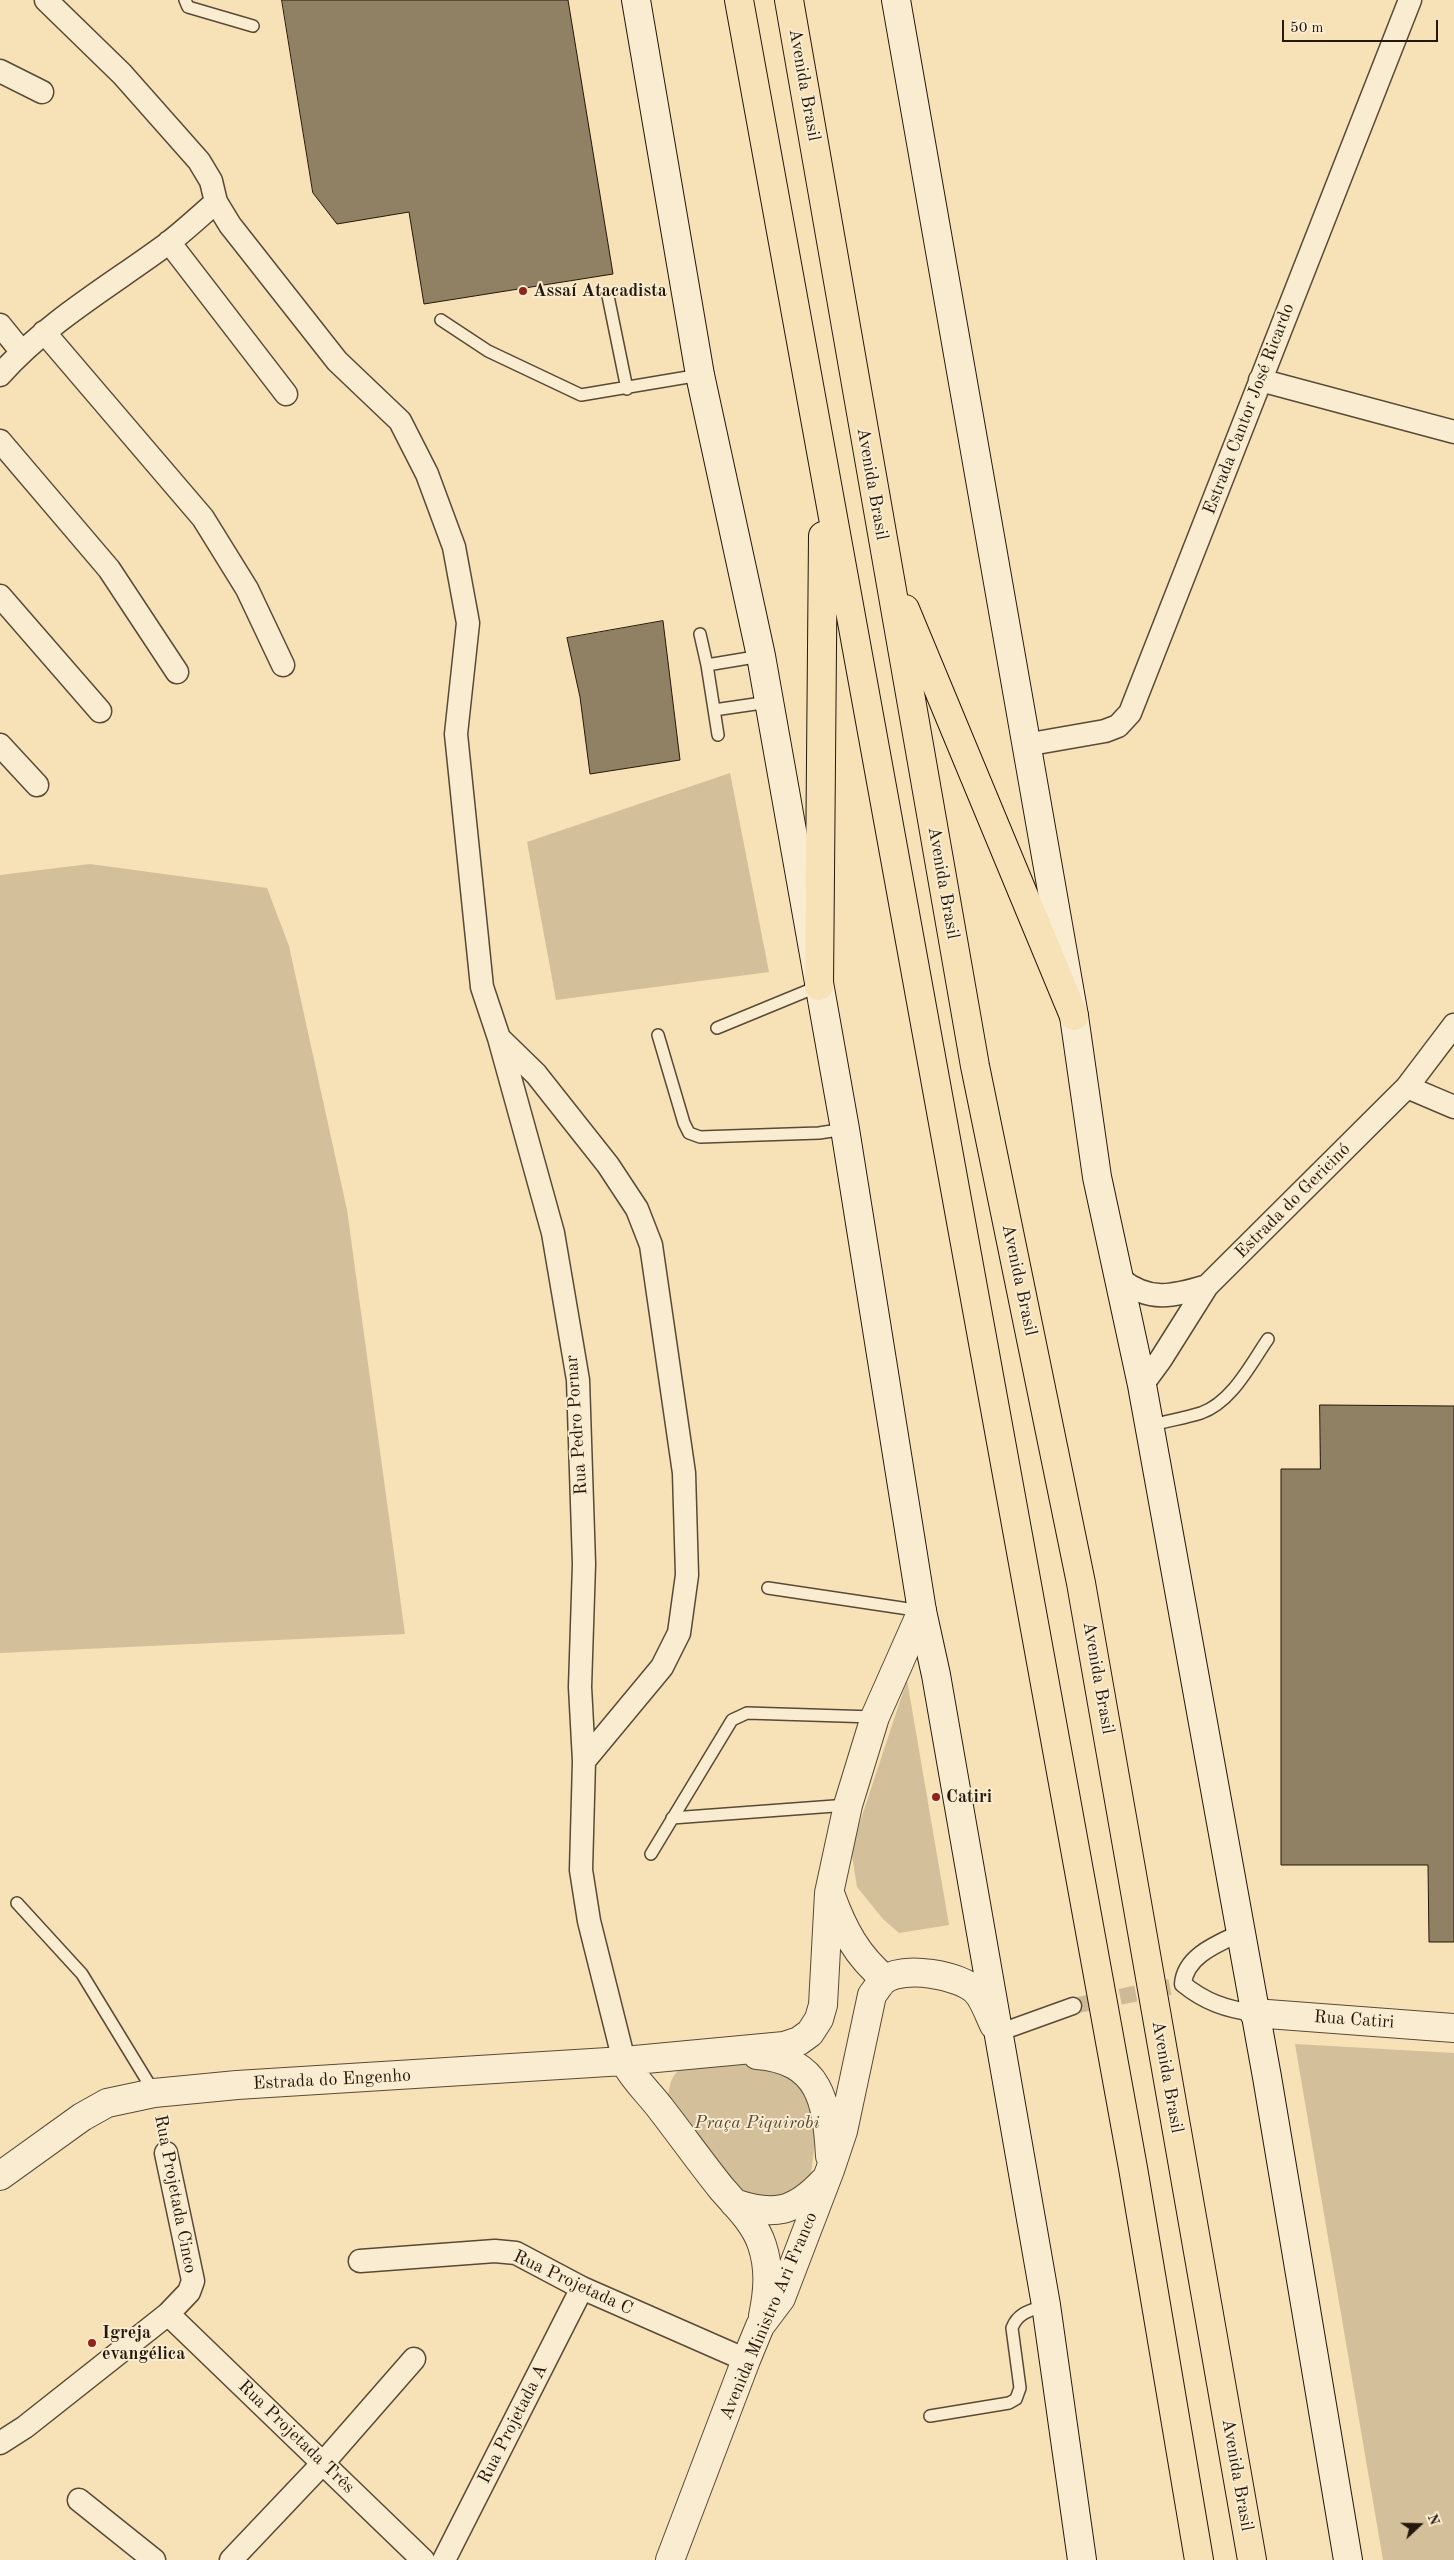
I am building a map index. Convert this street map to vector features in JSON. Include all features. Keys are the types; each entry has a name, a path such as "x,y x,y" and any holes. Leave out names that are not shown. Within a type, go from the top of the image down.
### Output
{"highway":[{"path":"739,0 1129,2148 1199,2560"},
{"name":"Avenida Brasil","path":"789,0 975,1066 1081,1583 1252,2560"},
{"path":"819,986 823,469"},
{"path":"886,562 1074,1016"}],"main road":[{"path":"636,0 700,375 761,656 846,1129 922,1611 936,1675 1046,2305 1082,2560"},
{"path":"896,0 1074,1016 1097,1177 1142,1385 1254,2012 1348,2560"},
{"path":"661,2109 660,2086 664,2072 687,2056 784,2046 799,2041 810,2033 819,2019 823,2005 829,1893 848,1804 875,1717 922,1611"},
{"path":"829,1893 842,1926 855,1948 869,1966 885,1979 919,1973 947,1976 964,1982 978,1992 998,2033"},
{"name":"Avenida Ministro Ari Franco","path":"670,2560 746,2360 760,2326 781,2298 828,2175 843,2131 872,1995 885,1979"},
{"name":"Rua Catiri","path":"1254,2012 1454,2028"},
{"path":"729,2053 776,2056 792,2062 806,2072 815,2085 823,2104 829,2135 828,2175 812,2194 788,2208 770,2211 753,2210 734,2203"},
{"name":"Estrada do Engenho","path":"0,2176 82,2117 107,2103 154,2094 237,2085 687,2056"},
{"path":"624,2061 637,2082 661,2109 752,2225 762,2242 767,2261 768,2291 760,2326"}],"street":[{"name":"Rua Pedro Pornar","path":"46,0 122,74 199,161 210,181 216,202 230,225 337,361 400,421 427,474 454,546 468,623 456,734 482,988 499,1038 553,1232 578,1380 584,1564 580,1687 584,1761 581,1870 589,1921 624,2061"},
{"name":"Estrada Cantor José Ricardo","path":"1025,745 1105,731 1118,726 1130,713 1410,0"},
{"path":"0,71 42,92"},
{"path":"0,375 21,350 169,242 216,202"},
{"path":"169,242 286,394"},
{"path":"0,325 21,350"},
{"path":"44,332 203,518 247,589 283,665"},
{"path":"1260,380 1454,432"},
{"path":"0,441 108,569 177,672"},
{"path":"0,596 100,710"},
{"path":"0,745 37,785"},
{"name":"Estrada do Gericinó","path":"1142,1385 1161,1360 1207,1286 1407,1087 1454,1025"},
{"path":"499,1038 536,1074 608,1165 637,1209 651,1245 684,1473 687,1576 680,1633 662,1667 584,1761"},
{"path":"1407,1087 1454,1107"},
{"path":"1120,1279 1142,1294 1156,1296 1180,1294 1207,1286"},
{"path":"1240,1933 1201,1954 1188,1966 1176,1986 1208,2002 1232,2010 1254,2012"},
{"path":"998,2033 1073,2006"},
{"name":"Rua Projetada Cinco","path":"0,2443 25,2427 168,2314 189,2292 193,2281 166,2153"},
{"name":"Rua Projetada C","path":"360,2261 495,2251 516,2253 582,2288 746,2360"},
{"name":"Rua Projetada A","path":"444,2560 582,2288"},
{"name":"Rua Projetada Três","path":"168,2314 324,2462 423,2560"},
{"path":"231,2560 324,2462 414,2359"},
{"path":"79,2500 154,2560"}],"lane":[{"path":"185,0 188,7 253,26"},
{"path":"608,296 627,389"},
{"path":"441,320 488,351 581,395 627,389 700,375"},
{"path":"700,634 718,735"},
{"path":"707,665 761,656"},
{"path":"714,710 769,702"},
{"path":"717,1028 819,986"},
{"path":"658,1035 684,1123 689,1133 700,1137 819,1133 846,1129"},
{"path":"1149,1426 1202,1412 1220,1403 1268,1339"},
{"path":"768,1588 922,1611"},
{"path":"651,1854 732,1720 739,1715 747,1713 875,1717"},
{"path":"672,1818 848,1804"},
{"path":"17,1903 82,1974 154,2094"},
{"path":"930,2416 1008,2403 1016,2398 1020,2388 1012,2328 1015,2319 1024,2313 1046,2305"}],"path":[{"name":"Rua Projetada Cinco","path":"154,2094 166,2153"}],"green space":[{"path":"730,773 769,972 556,1000 527,842"},
{"path":"90,864 267,888 289,946 347,1210 405,1634 0,1653 0,875"},
{"path":"907,1680 949,1925 899,1933 883,1919 857,1887 851,1849"},
{"path":"1295,2044 1454,2053 1454,2560 1383,2560"},
{"name":"Praça Piquirobi","path":"769,2063 791,2069 818,2118 811,2174 802,2188 767,2201 734,2189 668,2099 673,2076 684,2067"}],"building":[{"path":"282,0 568,0 613,274 424,304 409,212 337,224 313,193"},
{"path":"663,621 680,760 590,774 580,697 567,638"},
{"path":"1320,1405 1454,1406 1454,1942 1429,1942 1428,1865 1281,1865 1281,1469 1320,1469"}],"tunnel":[{"path":"1073,2006 1170,1987"}],"place":[{"name":"Assaí Atacadista","path":"523,291"},
{"name":"Catiri","path":"936,1797"},
{"name":"Igreja evangélica","path":"92,2343"}]}
